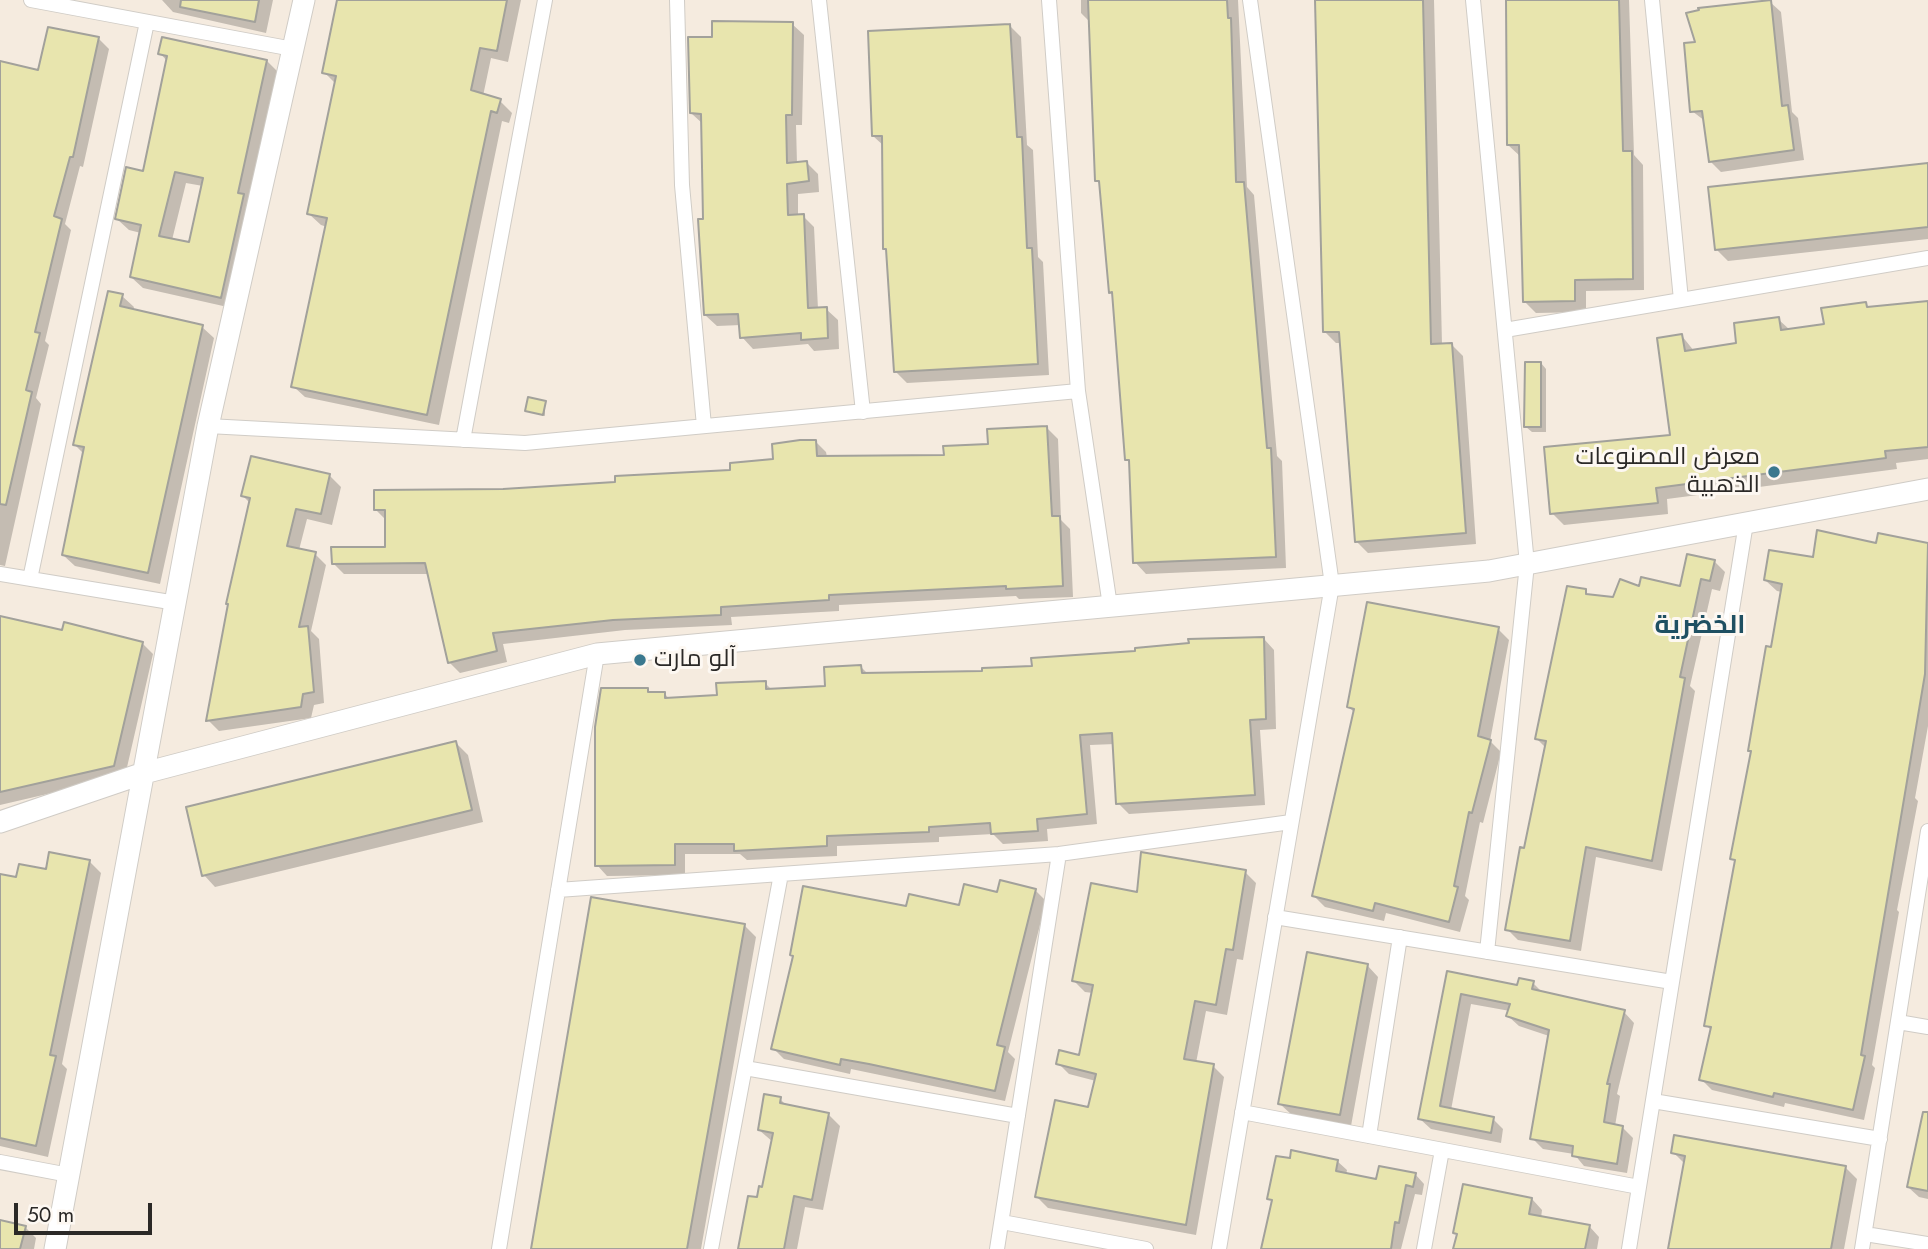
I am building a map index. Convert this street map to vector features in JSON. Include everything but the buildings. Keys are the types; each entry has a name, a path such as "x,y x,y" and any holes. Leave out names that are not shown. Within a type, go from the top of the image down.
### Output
{"street":[{"path":"31,0 293,50"},
{"path":"55,1249 208,426 304,0"},
{"path":"463,440 545,0"},
{"path":"677,0 681,185 704,426"},
{"path":"819,0 863,411"},
{"path":"1049,0 1078,391 1110,606"},
{"path":"1219,1249 1332,585 1250,0"},
{"path":"1473,0 1527,564 1488,952"},
{"path":"1653,0 1681,300"},
{"path":"30,579 148,22"},
{"path":"1505,330 1928,257"},
{"path":"208,426 525,443 1078,391"},
{"path":"0,822 144,774 597,654 1489,571 1928,489"},
{"path":"1629,1249 1746,523"},
{"path":"0,574 176,603"},
{"path":"499,1249 597,654"},
{"path":"558,890 1059,855 1291,822"},
{"path":"1862,1249 1928,831"},
{"path":"998,1249 1059,855"},
{"path":"711,1249 781,874"},
{"path":"1275,917 1672,982"},
{"path":"1369,1136 1400,937"},
{"path":"1898,1022 1928,1027"},
{"path":"745,1068 1018,1116"},
{"path":"1653,1101 1880,1139"},
{"path":"1242,1112 1639,1187"},
{"path":"1424,1249 1442,1150"},
{"path":"0,1162 69,1175"},
{"path":"1002,1222 1146,1249"},
{"path":"1865,1234 1928,1244"}],"shaded area":[{"path":"0,0 1928,0 1928,1249 0,1249"}],"place":[{"name":"معرض المصنوعات الذهبية","path":"1774,472"},
{"name":"آلو مارت","path":"640,660"}],"district":[{"name":"الخضرية","path":"1700,627"}]}
